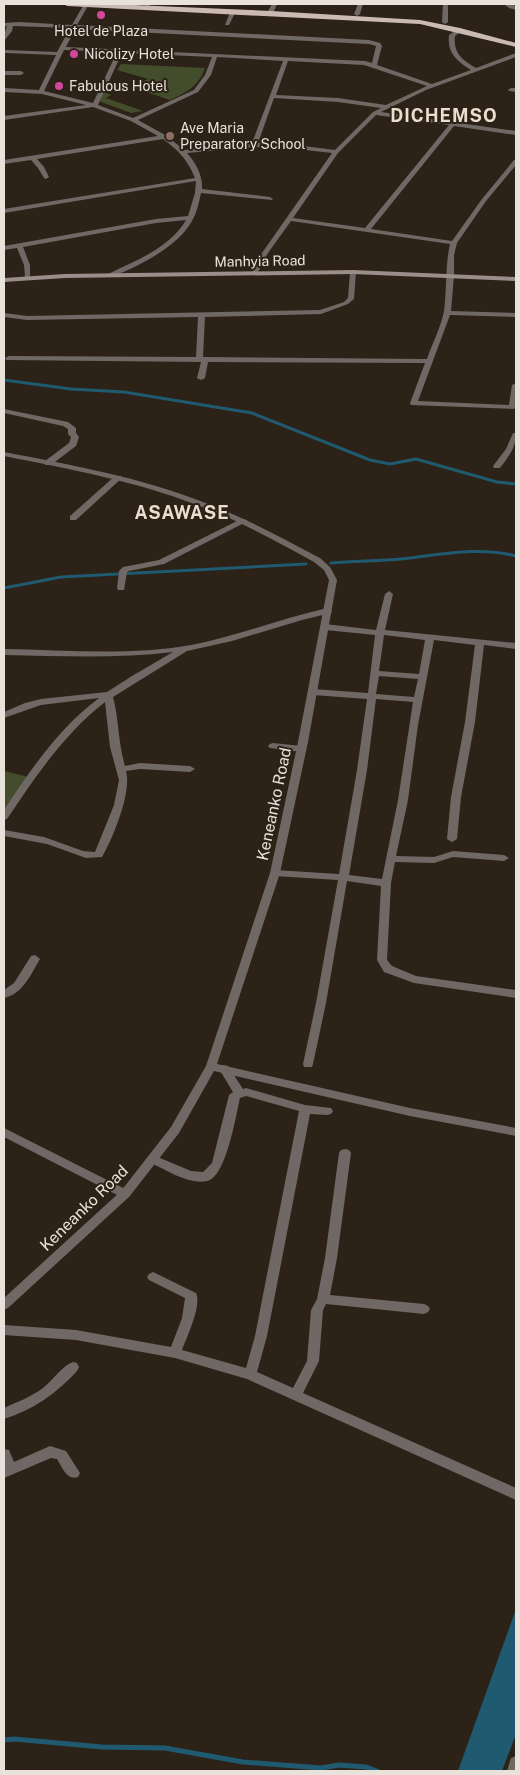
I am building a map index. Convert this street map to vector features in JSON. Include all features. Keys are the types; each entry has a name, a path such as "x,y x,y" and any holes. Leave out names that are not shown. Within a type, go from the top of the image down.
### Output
{"highway":[{"path":"67,4 234,8 273,7 357,14 445,22 516,43"},
{"path":"118,4 234,8 420,22 516,43"}],"main road":[{"name":"Manhyia Road","path":"4,280 27,277 354,272 516,279"}],"street":[{"path":"41,92 86,4"},
{"path":"357,14 360,4"},
{"path":"445,4 445,22"},
{"path":"507,4 516,8"},
{"path":"227,24 234,8"},
{"path":"4,39 9,31 7,25 369,42 380,46 374,66"},
{"path":"460,30 452,34 451,47 454,55 457,59 476,70"},
{"path":"62,48 365,63 433,86"},
{"path":"95,105 120,50"},
{"path":"6,51 59,54"},
{"path":"255,273 266,253 336,152 375,113 433,86 516,55"},
{"path":"134,120 196,91 208,75 215,56"},
{"path":"254,145 286,59"},
{"path":"4,73 21,73"},
{"path":"4,90 41,92 95,105 134,120 165,138 183,152 196,170 199,180 199,191 191,218 180,232 169,241 110,276"},
{"path":"272,96 338,100 385,108"},
{"path":"4,118 95,105"},
{"path":"375,113 516,134"},
{"path":"366,231 453,124"},
{"path":"4,162 165,138"},
{"path":"183,152 254,145 288,146 336,152"},
{"path":"33,158 41,167 46,177"},
{"path":"516,161 484,200 454,243 450,255 451,275 447,313 414,403 514,410 516,385"},
{"path":"4,211 199,180"},
{"path":"199,191 270,199"},
{"path":"4,248 156,221 191,218"},
{"path":"289,219 454,243"},
{"path":"18,245 27,265 27,277"},
{"path":"4,315 27,318 305,313 335,308 351,299 354,272"},
{"path":"447,313 516,315"},
{"path":"201,378 202,316"},
{"path":"9,358 428,361"},
{"path":"4,411 64,424 72,428 72,434 75,438 73,444 48,463"},
{"path":"498,466 510,449 516,436"},
{"name":"Keneanko Road","path":"4,454 118,478 199,503 244,522 317,560 327,568 333,580 302,749 275,873 211,1066 175,1130 125,1194 4,1305"},
{"path":"73,518 118,478"},
{"path":"121,588 123,573 161,562 244,522"},
{"path":"308,1064 321,1002 362,770 370,697 380,632 389,594"},
{"path":"4,652 59,654 186,648 214,643 328,611"},
{"path":"325,627 516,646"},
{"path":"430,638 418,700 403,800 386,883 381,946 382,960 388,969 397,974 432,982 516,994"},
{"path":"452,839 456,797 470,722 480,642"},
{"path":"4,817 44,758 63,735 108,696 186,648"},
{"path":"374,674 423,678"},
{"path":"313,692 418,700"},
{"path":"4,714 27,706 51,701 108,696"},
{"path":"4,832 51,842 81,854 99,855 123,792 124,780 115,747 112,710 108,696"},
{"path":"273,746 302,749"},
{"path":"121,768 140,766 190,769"},
{"path":"390,859 438,860 452,854 504,858"},
{"path":"275,873 342,877 386,883"},
{"path":"4,994 7,995 14,990 35,959"},
{"path":"211,1066 410,1112 516,1132"},
{"path":"224,1069 239,1092"},
{"path":"153,1159 189,1175 206,1178 216,1165 235,1095 239,1092 246,1092 305,1109 327,1111"},
{"path":"250,1375 261,1336 305,1109"},
{"path":"4,1132 125,1194"},
{"path":"296,1395 313,1361 317,1310 323,1299 331,1258 345,1153"},
{"path":"153,1277 192,1296 188,1318 175,1353"},
{"path":"323,1299 424,1310"},
{"path":"4,1330 76,1334 175,1353 250,1375 516,1494"},
{"path":"4,1414 42,1397 56,1387 73,1367"},
{"path":"4,1454 8,1471 50,1452 56,1452 61,1455 73,1473"},
{"path":"514,1771 516,1763"}],"green space":[{"path":"121,64 205,68 196,84 181,95 170,100 131,87 148,79 117,70"},
{"path":"104,92 111,95 106,98 143,111 131,113 101,102 99,98"},
{"path":"4,771 29,777 4,814"}],"water":[{"path":"516,1609 516,1734 502,1771 458,1771"}],"waterway":[{"path":"4,380 71,389 124,392 252,413 370,460 390,464 416,459 497,482 516,484"},
{"path":"331,563 473,552 501,553 516,556"},
{"path":"4,588 61,577 306,564"},
{"path":"4,1740 14,1739 102,1747 165,1748 243,1762 321,1768 339,1765 366,1767 377,1771"}],"place":[{"name":"Hotel de Plaza","path":"101,15"},
{"name":"Nicolizy Hotel","path":"74,54"},
{"name":"Fabulous Hotel","path":"59,86"},
{"name":"Ave Maria Preparatory School","path":"170,136"}],"district":[{"name":"DICHEMSO","path":"444,115"},
{"name":"ASAWASE","path":"182,512"}]}
